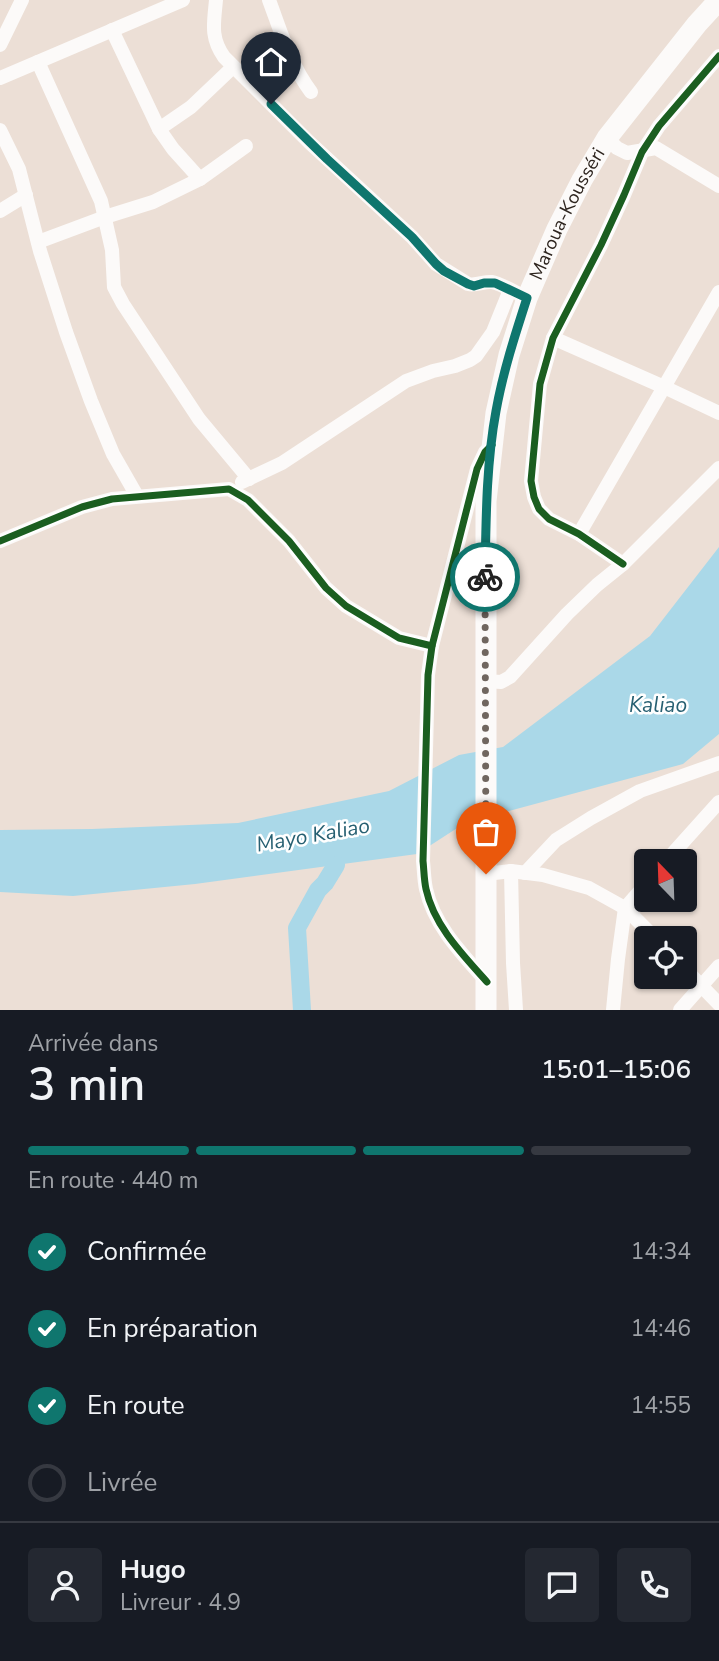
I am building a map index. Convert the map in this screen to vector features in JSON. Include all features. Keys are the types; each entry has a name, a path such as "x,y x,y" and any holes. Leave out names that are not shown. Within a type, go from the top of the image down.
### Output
{"highway":[{"name":"Maroua-Kousséri","path":"486,1010 486,501 496,414 509,355 518,294 607,138 719,0"}],"street":[{"path":"0,45 22,0"},
{"path":"0,78 183,0"},
{"path":"0,541 82,507 112,499 229,489 282,463 406,381 455,366 476,356 518,294 495,283 474,286 444,271 412,237 309,142 233,67 216,45 213,32 216,0"},
{"path":"269,0 293,63 312,92"},
{"path":"112,30 159,129 200,179"},
{"path":"623,564 579,534 549,519 539,509 531,481 540,384 553,338 601,245 642,152 659,126 719,56"},
{"path":"38,62 101,201 112,250 114,287 199,419 249,479"},
{"path":"159,129 191,107 233,67"},
{"path":"0,130 19,169 37,242 91,401 113,454 137,496"},
{"path":"607,138 627,153 656,148 719,186"},
{"path":"37,242 153,202 200,179 246,146"},
{"path":"0,211 26,195"},
{"path":"579,534 719,292"},
{"path":"553,338 719,413"},
{"path":"486,982 448,937 436,915 426,890 423,861 428,675 432,646 477,469 485,452 492,445"},
{"path":"486,681 501,682 510,677 567,614 623,564 719,468"},
{"path":"229,489 248,500 289,541 326,588 346,606 399,638 432,646"},
{"path":"516,1010 518,872 556,841 640,791 719,763"},
{"path":"677,849 719,802"},
{"path":"486,874 518,872 543,875 589,888 625,908 643,926"},
{"path":"613,1010 625,908 634,898"},
{"path":"680,1010 719,966"},
{"path":"697,981 719,1004"}],"water":[{"name":"Kaliao","path":"719,547 719,734 683,764 465,823 417,854 195,884 73,896 0,892 0,830 238,823 389,791 459,755 503,747 650,636"}],"waterway":[{"path":"302,1010 297,928 318,890 336,865"}],"cycle path":[{"path":"623,564 579,534 549,519 539,509 531,481 540,384 553,338 601,245 642,152 659,126 719,56"},
{"path":"487,982 442,928 426,889 423,861 428,675 432,646 477,469 485,452 492,445"},
{"path":"0,541 82,507 112,499 229,489 248,500 289,541 326,588 346,606 399,638 432,646"}],"way so far":[{"path":"485,577 486,874"}],"route":[{"path":"271,104 412,237 444,271 474,286 491,282 527,298 509,355 496,414 486,501 485,577"}],"water label":[{"name":"Mayo Kaliao","path":"313,835"}]}
